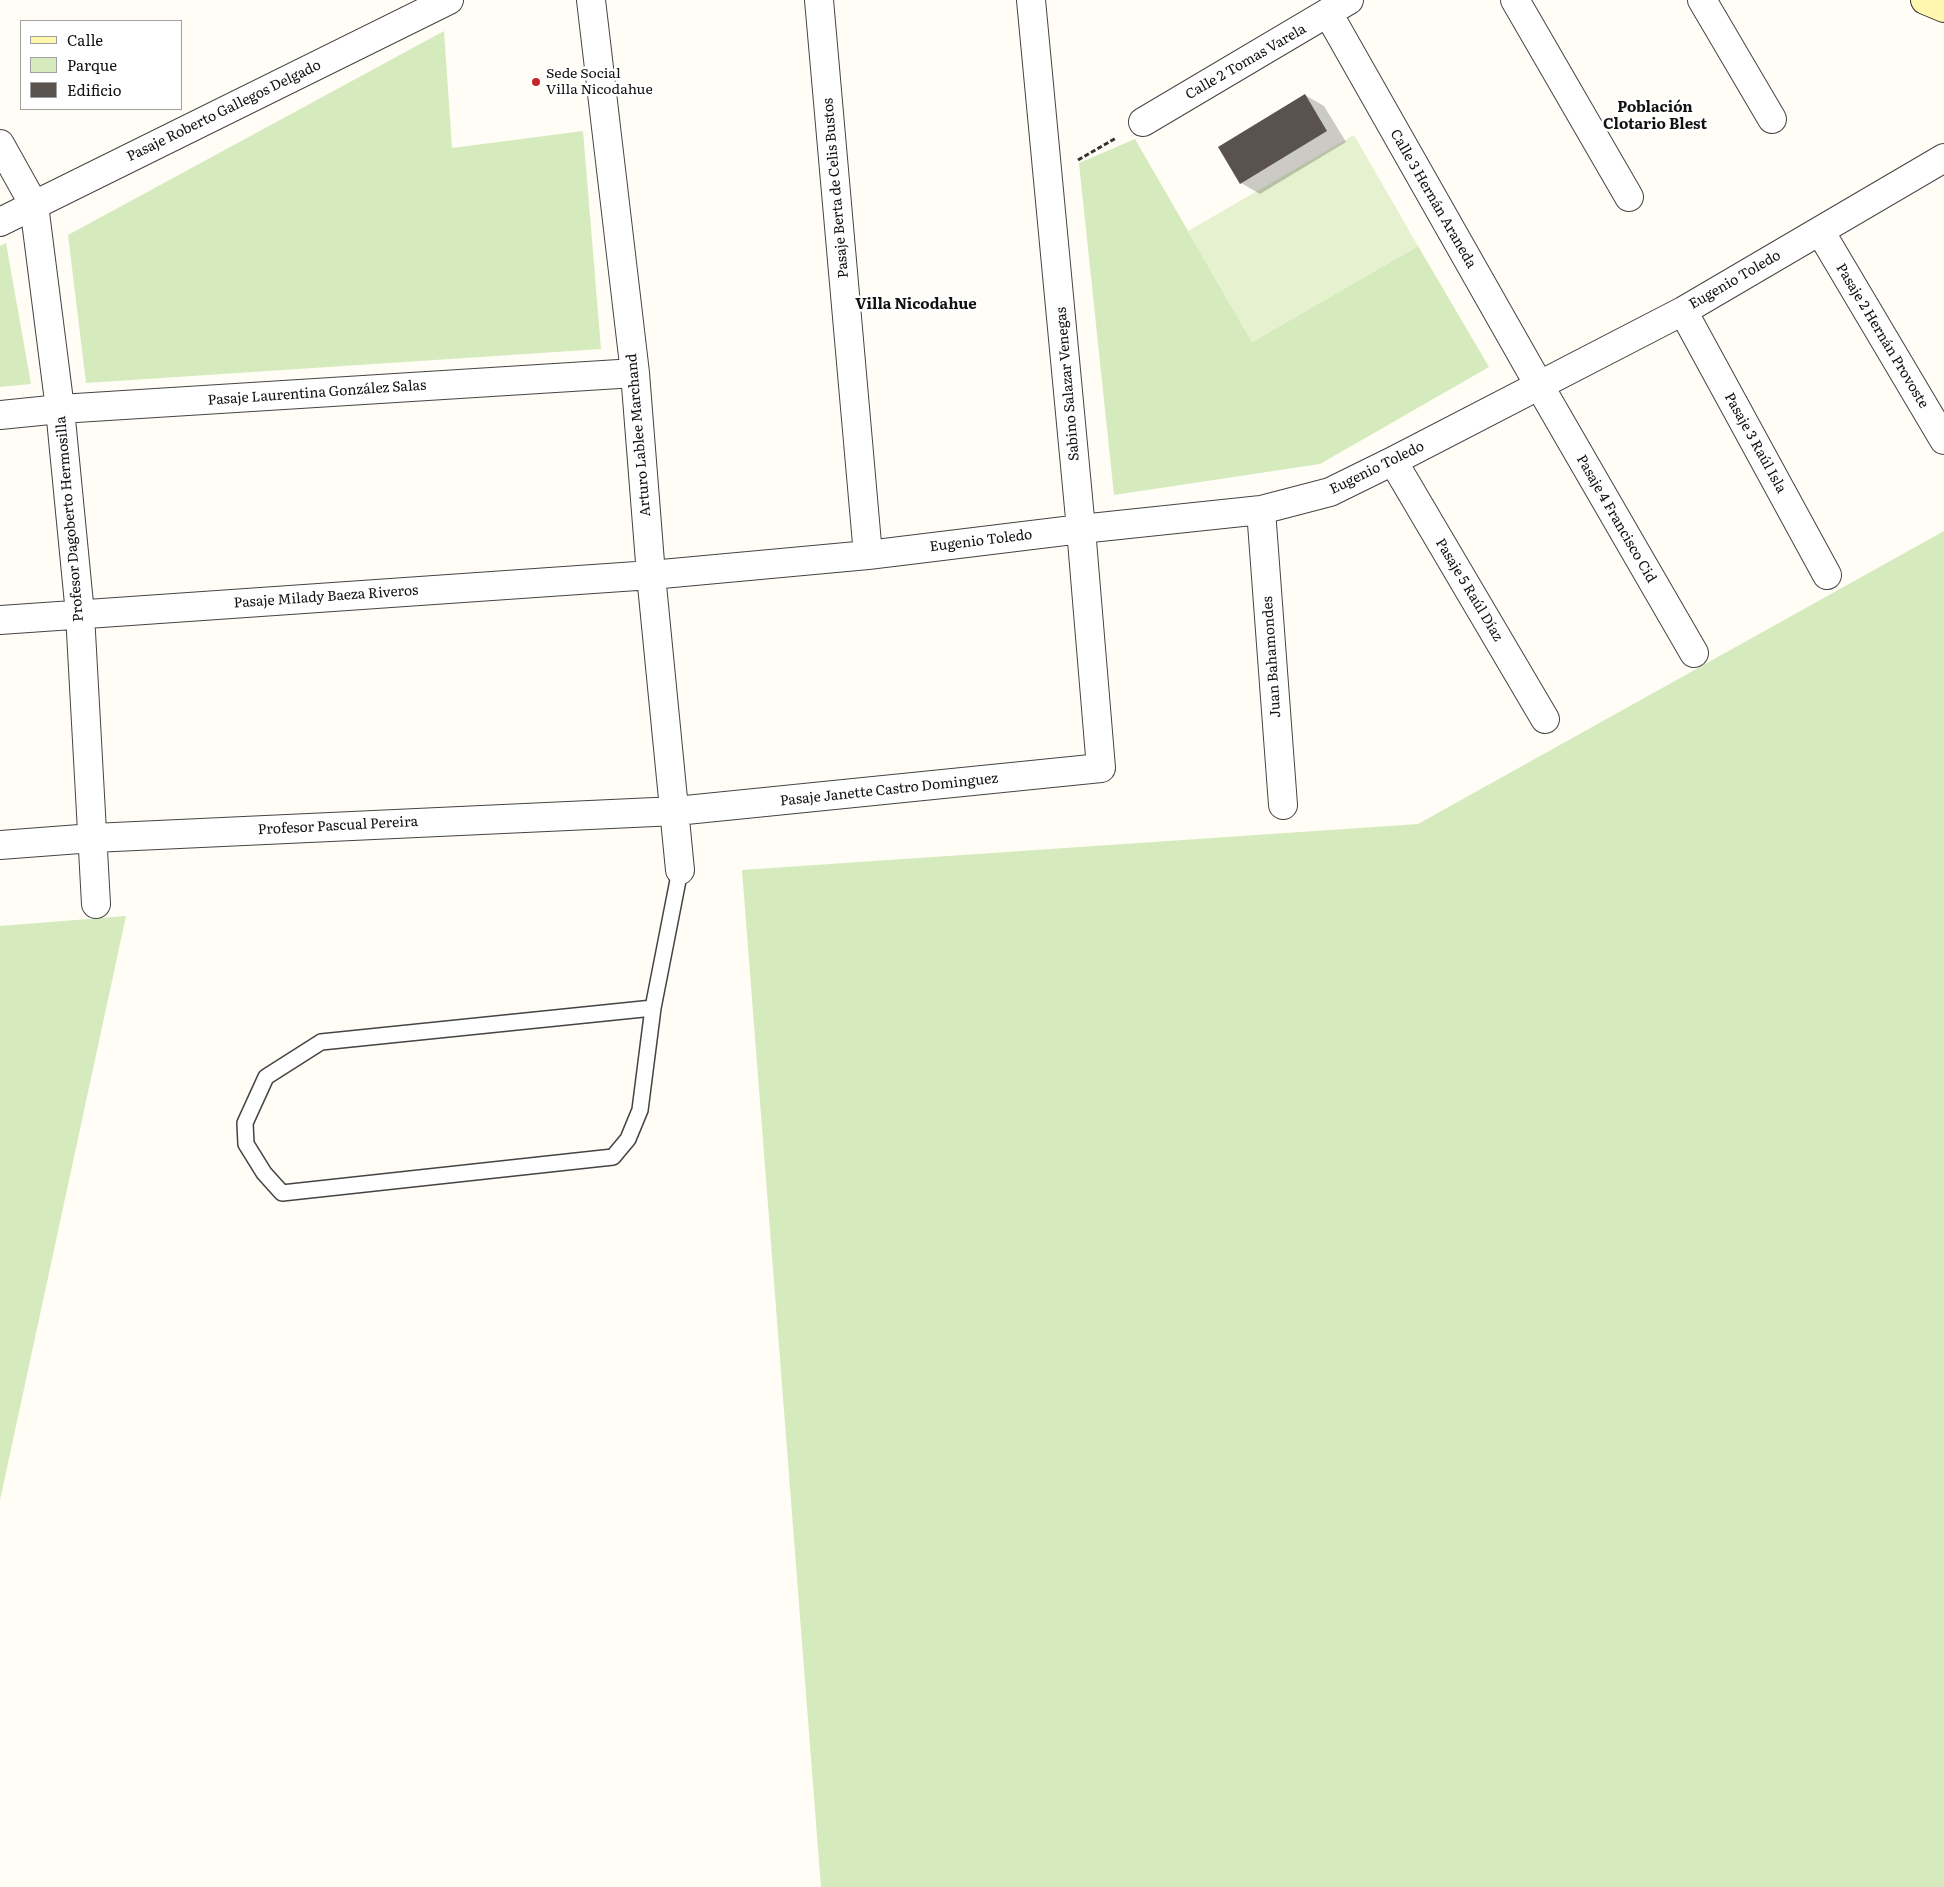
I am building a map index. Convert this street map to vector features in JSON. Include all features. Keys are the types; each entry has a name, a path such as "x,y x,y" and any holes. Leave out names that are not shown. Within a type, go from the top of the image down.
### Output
{"street":[{"name":"Pasaje Roberto Gallegos Delgado","path":"0,222 449,0"},
{"name":"Arturo Lablee Marchand","path":"591,0 635,373 651,574 676,811 680,870"},
{"name":"Pasaje Berta de Celis Bustos","path":"819,0 868,555"},
{"name":"Sabino Salazar Venegas","path":"1031,0 1082,529 1101,768"},
{"path":"1515,0 1629,197"},
{"path":"1702,0 1772,119"},
{"path":"1925,0 1944,8"},
{"name":"Calle 2 Tomas Varela","path":"1142,122 1339,7"},
{"name":"Calle 3 Hernán Araneda","path":"1339,7 1538,385"},
{"name":"Profesor Dagoberto Hermosilla","path":"0,144 34,205 60,409 80,614 96,904"},
{"name":"Eugenio Toledo","path":"651,574 868,555 1261,510 1330,492 1393,462 1683,311 1944,158"},
{"name":"Pasaje 2 Hernán Provoste","path":"1820,231 1944,440"},
{"name":"Pasaje 3 Raúl Isla","path":"1683,311 1827,575"},
{"name":"Pasaje Laurentina González Salas","path":"0,415 60,409 635,373"},
{"name":"Pasaje 4 Francisco Cid","path":"1538,385 1694,653"},
{"name":"Pasaje 5 Raúl Díaz","path":"1393,462 1545,719"},
{"name":"Juan Bahamondes","path":"1261,510 1283,805"},
{"name":"Pasaje Milady Baeza Riveros","path":"0,620 651,574"},
{"name":"Pasaje Janette Castro Dominguez","path":"676,811 1101,768"},
{"name":"Profesor Pascual Pereira","path":"0,845 93,838 676,811"}],"lane":[{"path":"653,1008 321,1042 266,1077 245,1123 246,1144 264,1173 282,1193 613,1157 628,1138 640,1110 653,1008 680,870"}],"path":[{"path":"1048,177 1142,122"}],"green space":[{"path":"444,31 452,148 583,131 601,349 86,383 68,235"},
{"path":"1354,135 1418,246 1252,342 1188,231"},
{"path":"1135,139 1252,342 1418,246 1489,367 1320,464 1114,495 1079,163"},
{"path":"6,243 31,384 0,387 0,246"},
{"path":"1944,531 1944,1887 821,1887 742,870 1418,824"},
{"path":"126,916 0,1500 0,926"}],"building":[{"path":"1305,94 1327,131 1240,184 1218,147"}],"place":[{"name":"Sede Social Villa Nicodahue","path":"536,82"}],"district":[{"name":"Población Clotario Blest","path":"1655,116"},
{"name":"Villa Nicodahue","path":"916,305"}]}
